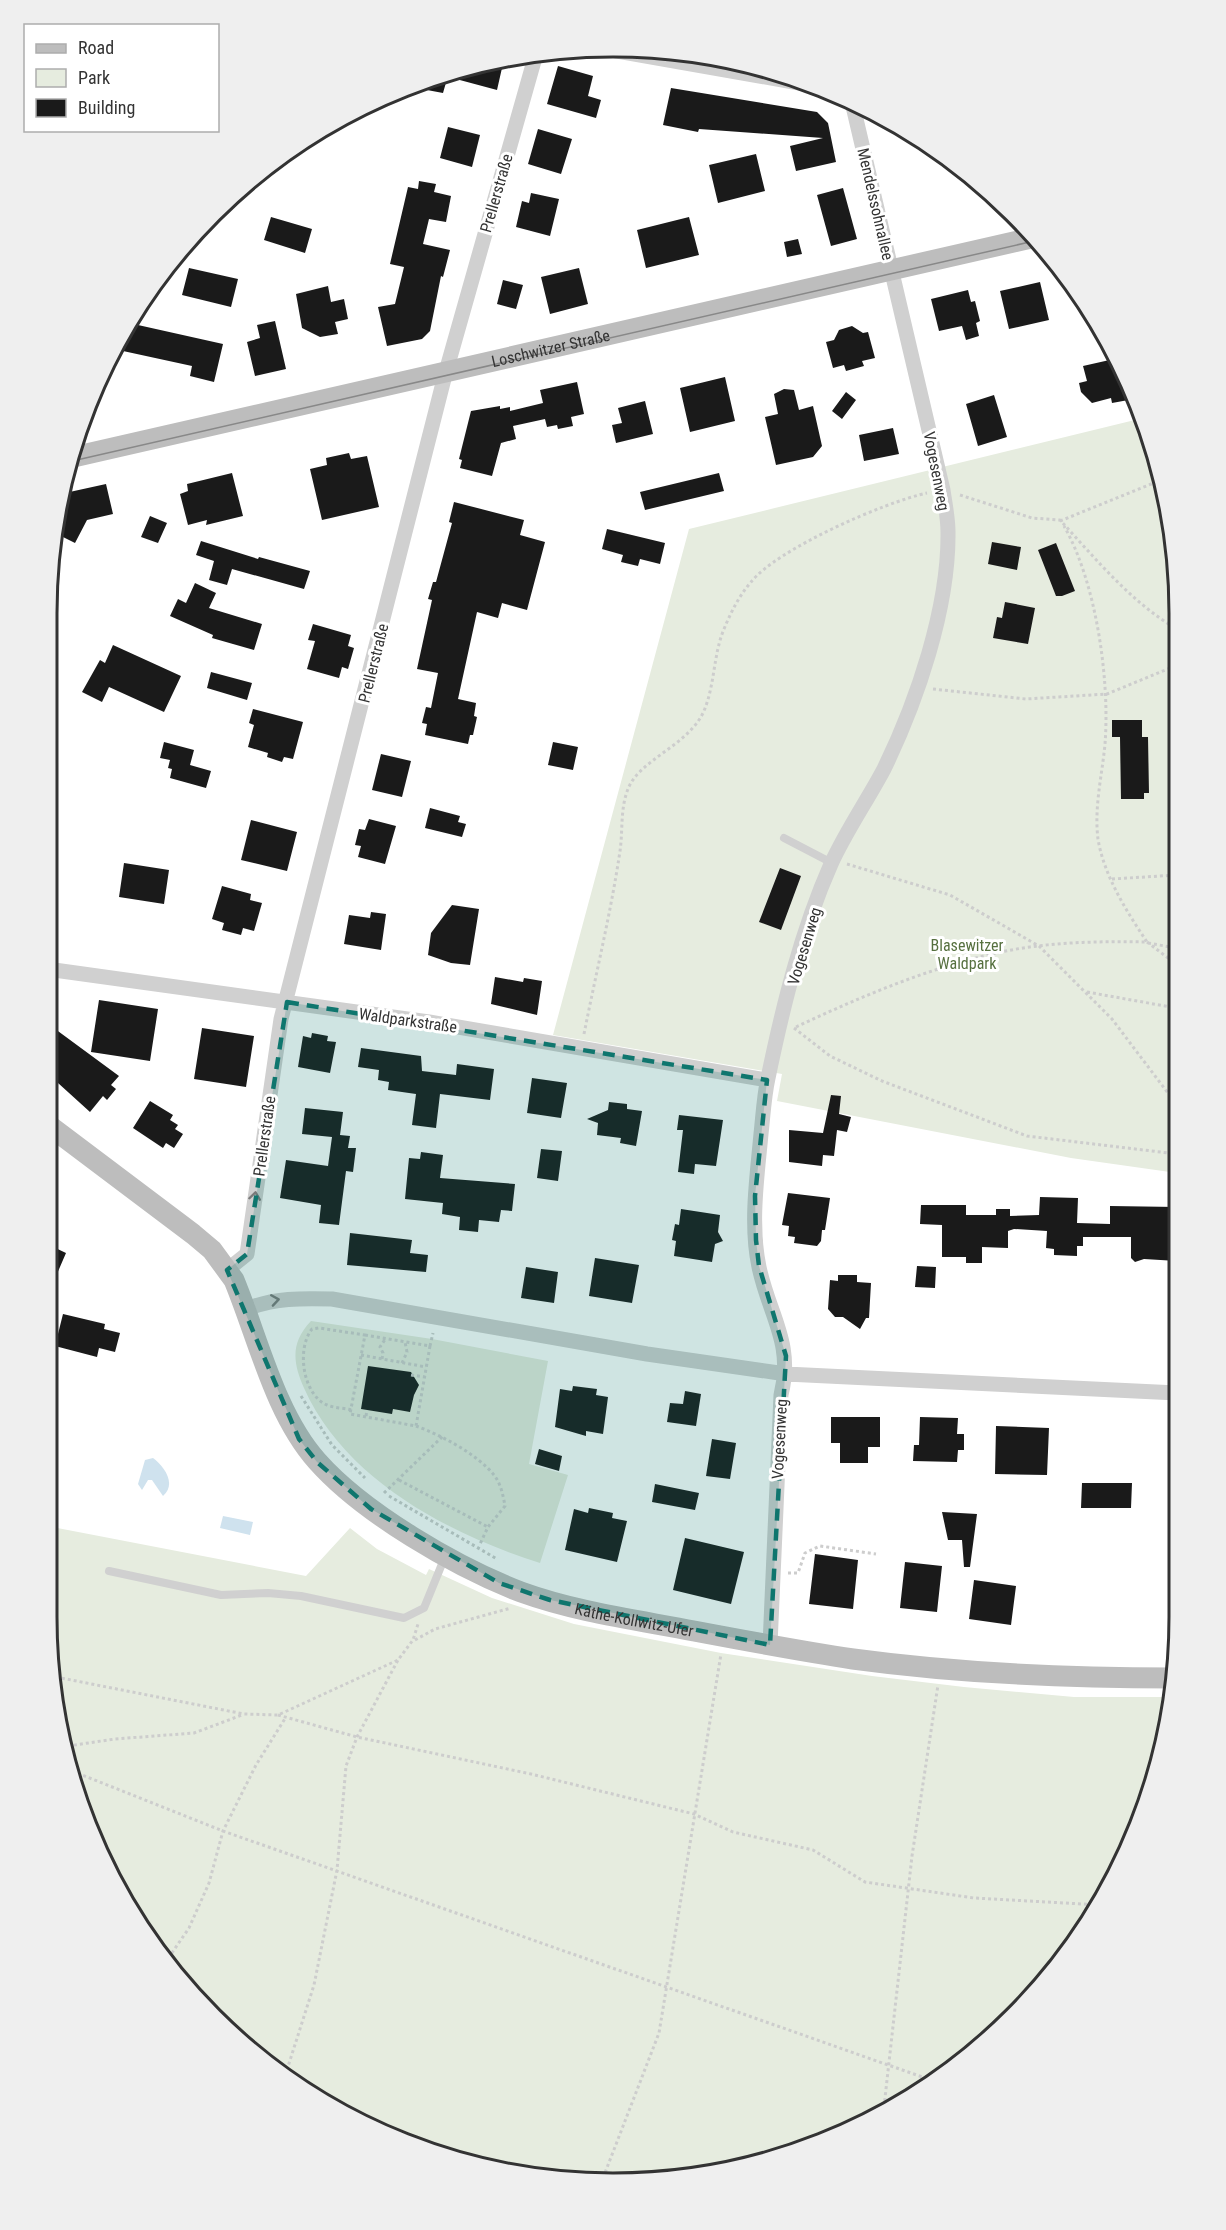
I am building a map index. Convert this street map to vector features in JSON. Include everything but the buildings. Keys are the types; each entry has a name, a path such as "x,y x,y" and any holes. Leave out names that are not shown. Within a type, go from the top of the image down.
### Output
{"main road":[{"name":"Loschwitzer Straße","path":"80,455 1025,239"},
{"name":"Käthe-Kollwitz-Ufer","path":"57,1132 212,1250 228,1270 243,1302 270,1376 299,1439 317,1462 356,1498 405,1532 499,1583 542,1598 599,1613 854,1659 1107,1678 1165,1678"}],"street":[{"path":"670,60 748,74"},
{"name":"Prellerstraße","path":"228,1270 247,1254 281,1019 446,371 533,63"},
{"name":"Mendelssohnallee","path":"854,112 892,271"},
{"name":"Vogesenweg","path":"770,1644 781,1395 786,1374 786,1356 759,1266 756,1240 755,1196 767,1080 788,1026 803,938 833,861 884,767 917,687 938,610 946,570 948,531 943,490 892,271"},
{"name":"Waldparkstraße","path":"57,970 287,1002 581,1047 767,1080"},
{"path":"243,1302 265,1302 288,1298 332,1299 647,1354 786,1374 1169,1393"}],"lane":[{"path":"784,838 833,861"},
{"path":"109,1571 221,1595 268,1593 301,1596 404,1618 424,1608 446,1554"}],"path":[{"path":"581,1047 620,850 622,814 628,787 644,769 693,731 705,710 723,632 734,606 752,581 794,548 878,510 924,493 943,490 1032,518 1060,520 1153,483"},
{"path":"1060,520 1113,576 1169,624"},
{"path":"1060,520 1077,550 1085,573 1107,694 1105,744 1097,797 1098,839 1126,912 1147,942 1169,959"},
{"path":"917,687 1026,699 1107,694 1169,668"},
{"path":"833,861 950,895 1039,946 1112,1019 1169,1094"},
{"path":"1112,879 1169,875"},
{"path":"788,1026 926,973 989,954 1092,941 1147,942 1169,947"},
{"path":"1086,992 1169,1007"},
{"path":"788,1026 830,1056 882,1081 1027,1136 1169,1153"},
{"path":"351,1410 326,1405 316,1396 303,1366 301,1353 312,1329 319,1328 430,1346 416,1426"},
{"path":"365,1335 350,1414 416,1426 442,1436 494,1475 502,1489 505,1506 489,1527 480,1544"},
{"path":"382,1359 380,1347 386,1338"},
{"path":"402,1363 407,1352 405,1342"},
{"path":"361,1355 426,1367"},
{"path":"418,1376 420,1366"},
{"path":"411,1375 425,1377"},
{"path":"296,1388 332,1445 370,1483"},
{"path":"366,1416 367,1410"},
{"path":"384,1493 442,1436"},
{"path":"399,1480 489,1527"},
{"path":"377,1488 507,1564"},
{"path":"774,1570 798,1573 805,1553 820,1546 876,1554"},
{"path":"413,1640 435,1629 523,1606"},
{"path":"288,2067 315,1985 337,1870 346,1766 357,1737 398,1660 413,1640 424,1608"},
{"path":"605,2173 659,2033 722,1649"},
{"path":"278,1714 398,1660"},
{"path":"61,1678 244,1714 278,1714 357,1737 531,1774 694,1814 733,1832 813,1850 866,1882 974,1898 1089,1904"},
{"path":"885,2102 896,1991 939,1681"},
{"path":"73,1745 115,1739 194,1733 244,1714"},
{"path":"171,1954 189,1928 209,1883 223,1831 256,1765 286,1717"},
{"path":"80,1773 223,1831 667,1986 890,2068 924,2078"}],"highlighted area":[{"path":"287,1002 767,1080 755,1196 756,1240 759,1266 786,1356 770,1645 550,1600 499,1583 371,1509 317,1462 299,1439 284,1407 227,1270 247,1254"}],"green space":[{"name":"Blasewitzer Waldpark","path":"1134,420 1150,469 1158,505 1168,577 1169,1172 1071,1158 777,1101 782,1074 553,1035 689,529"},
{"path":"311,1321 432,1339 548,1361 529,1464 568,1475 540,1563 505,1551 436,1519 403,1499 345,1450 322,1421 304,1388 298,1370 295,1353 297,1345 304,1329"},
{"path":"57,1528 306,1576 350,1528 377,1549 426,1575 429,1569 492,1598 574,1624 721,1653 872,1676 1074,1697 1163,1697 1150,1761 1127,1830 1095,1895 1075,1926 1031,1984 980,2035 922,2079 891,2099 826,2131 757,2154 686,2168 649,2172 577,2172 540,2168 469,2154 434,2143 400,2131 335,2099 304,2079 246,2035 195,1984 172,1955 131,1895 114,1863 99,1830 76,1761 62,1690 58,1653"}],"water":[{"path":"153,1458 165,1470 169,1481 167,1491 163,1496 152,1480 148,1480 142,1490 138,1484 145,1460"},
{"path":"223,1516 253,1522 250,1535 220,1528"}],"tram line":[{"path":"79,459 1028,242"}]}
